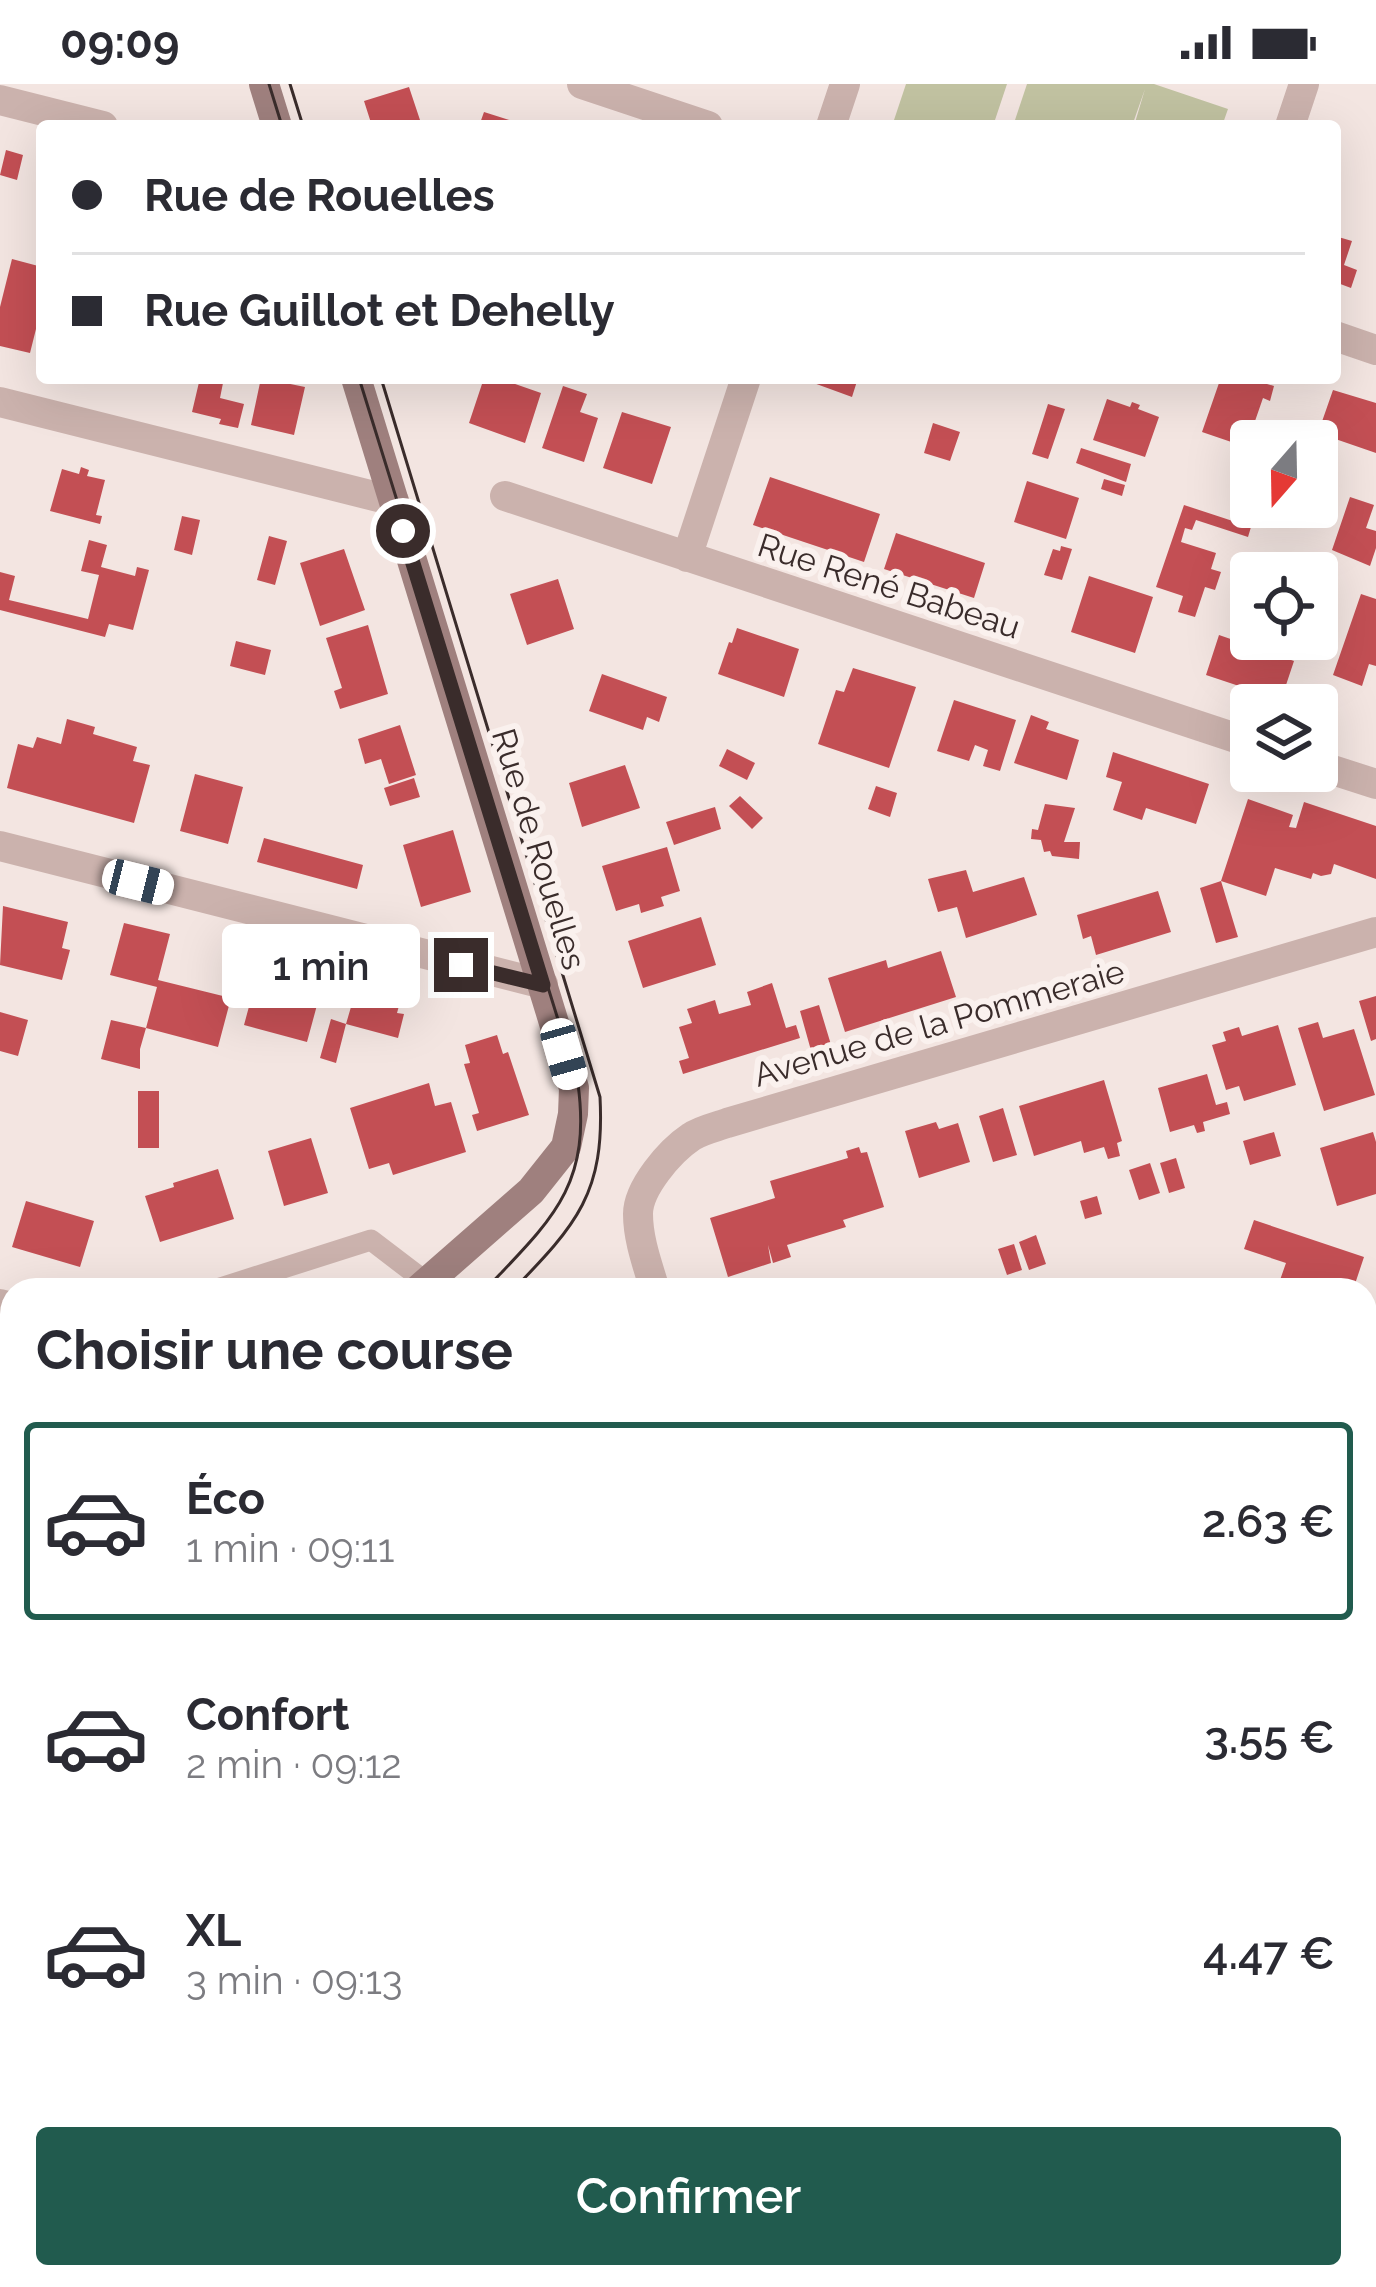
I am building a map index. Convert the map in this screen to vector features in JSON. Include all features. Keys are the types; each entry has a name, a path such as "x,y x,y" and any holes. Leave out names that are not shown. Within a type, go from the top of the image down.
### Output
{"street":[{"path":"264,84 275,120"},
{"path":"583,84 690,120"},
{"path":"834,120 845,84"},
{"path":"1292,120 1304,84"},
{"path":"0,100 79,120"},
{"path":"1341,338 1376,350"},
{"name":"Rue de Rouelles","path":"358,384 574,1088 566,1147 531,1191 431,1278"},
{"path":"687,557 744,384"},
{"path":"0,401 394,501"},
{"name":"Rue René Babeau","path":"505,496 1230,736"},
{"path":"1338,771 1376,784"},
{"path":"0,846 543,985"},
{"name":"Avenue de la Pommeraie","path":"651,1278 638,1209 646,1186 693,1135 1376,932"}],"lane":[{"path":"252,1278 371,1240 413,1278"}],"green space":[{"path":"906,84 1007,84 995,120 894,120"},
{"path":"1027,84 1154,84 1228,109 1224,120 1136,120 1145,89 1134,120 1015,120"}],"building":[{"path":"409,87 420,120 370,120 364,101"},
{"path":"484,112 509,120 481,120"},
{"path":"6,150 23,155 17,180 0,175"},
{"path":"1341,238 1352,241 1344,265 1357,270 1351,288 1341,284"},
{"path":"12,259 36,265 36,329 30,353 0,346 0,307"},
{"path":"199,384 223,384 220,398 244,404 238,428 192,412"},
{"path":"260,384 305,387 294,435 251,425"},
{"path":"482,384 515,384 541,393 525,443 469,423"},
{"path":"816,384 856,384 852,397"},
{"path":"1219,384 1274,386 1270,401 1263,398 1255,420 1230,420 1230,442 1202,432"},
{"path":"563,386 587,394 580,412 598,418 584,462 542,448"},
{"path":"1333,390 1376,403 1376,453 1338,440 1338,420 1323,420"},
{"path":"1107,399 1130,407 1132,402 1159,417 1145,457 1093,440"},
{"path":"1048,404 1065,409 1048,459 1032,454"},
{"path":"622,412 671,427 652,484 603,468"},
{"path":"933,423 960,432 950,461 924,453"},
{"path":"1081,448 1131,464 1126,482 1076,463"},
{"path":"81,467 89,470 87,476 105,480 96,515 102,516 100,524 50,511 62,469 79,474"},
{"path":"770,477 880,514 864,562 753,525"},
{"path":"1104,479 1125,485 1122,496 1101,489"},
{"path":"1027,481 1079,498 1066,539 1014,522"},
{"path":"1350,497 1374,505 1366,528 1376,531 1370,566 1332,550"},
{"path":"1184,505 1230,520 1230,528 1251,528 1248,537 1196,520 1192,530 1185,528 1181,542 1216,553 1211,569 1221,572 1215,590 1205,587 1195,617 1178,612 1183,596 1156,587"},
{"path":"182,516 200,520 192,555 174,550"},
{"path":"896,533 985,563 974,598 884,569"},
{"path":"269,536 287,541 275,585 257,580"},
{"path":"89,540 107,545 101,567 135,576 137,567 149,570 133,630 109,624 105,637 0,610 0,572 15,576 9,600 88,619 99,575 81,571"},
{"path":"1061,546 1072,549 1062,580 1044,575 1053,549 1060,551"},
{"path":"344,549 365,610 320,626 300,563"},
{"path":"1089,576 1153,597 1135,653 1071,632"},
{"path":"558,579 574,629 527,645 510,594"},
{"path":"1361,594 1376,599 1376,666 1369,664 1362,686 1333,675"},
{"path":"368,625 388,694 340,709 334,691 342,688 326,638"},
{"path":"737,628 799,649 784,697 718,674"},
{"path":"1219,635 1230,639 1230,660 1294,661 1286,684 1233,684 1206,675"},
{"path":"236,641 271,650 265,675 230,666"},
{"path":"853,668 916,687 889,768 818,744 836,690 844,692"},
{"path":"602,674 667,697 659,722 647,717 643,730 589,711"},
{"path":"954,700 1016,720 1000,771 983,766 988,750 975,745 969,761 937,751"},
{"path":"1031,715 1049,722 1046,729 1079,740 1067,780 1014,763"},
{"path":"67,719 95,727 93,734 137,747 133,761 150,765 134,823 7,788 18,744 33,748 37,737 61,744"},
{"path":"400,725 416,775 389,784 381,759 365,764 358,739"},
{"path":"727,749 755,763 747,780 719,766"},
{"path":"1113,752 1209,784 1196,824 1146,808 1142,820 1113,810 1122,782 1106,777"},
{"path":"625,765 640,808 582,827 569,783"},
{"path":"195,774 243,787 228,844 180,831"},
{"path":"414,778 420,797 390,806 384,788"},
{"path":"876,786 897,793 890,817 868,809"},
{"path":"740,796 763,818 752,829 729,806"},
{"path":"1248,799 1293,815 1289,827 1296,828 1304,802 1376,826 1376,879 1334,864 1331,874 1313,873 1311,879 1275,868 1266,896 1221,881"},
{"path":"1045,804 1075,808 1064,842 1080,842 1079,859 1052,856 1044,852 1041,840 1031,839"},
{"path":"715,807 721,829 674,845 666,822"},
{"path":"453,830 471,892 421,907 403,845"},
{"path":"264,838 363,865 357,889 257,862"},
{"path":"667,847 680,891 661,897 664,906 641,913 639,904 616,911 602,866"},
{"path":"966,870 973,892 1024,877 1037,915 966,938 957,907 938,912 928,879"},
{"path":"1221,881 1238,937 1216,943 1200,888"},
{"path":"1158,891 1171,932 1096,955 1091,936 1083,939 1077,915"},
{"path":"3,906 68,922 62,948 70,950 62,980 0,965"},
{"path":"701,917 716,965 643,988 628,941"},
{"path":"124,923 170,934 158,980 231,998 218,1047 146,1028 157,987 110,975"},
{"path":"941,951 956,997 845,1032 828,978 886,960 888,968"},
{"path":"257,977 320,994 307,1042 244,1025"},
{"path":"358,983 402,995 397,1013 404,1014 398,1038 346,1024"},
{"path":"772,983 786,1028 796,1025 800,1038 683,1074 679,1061 689,1058 679,1027 692,1023 687,1009 715,1000 719,1014 751,1005 747,992"},
{"path":"1376,996 1376,1039 1371,1041 1359,1001"},
{"path":"819,1005 832,1048 812,1054 800,1011"},
{"path":"0,1012 28,1020 18,1056 0,1051"},
{"path":"331,1019 346,1024 336,1063 320,1058"},
{"path":"111,1020 146,1028 140,1069 101,1059"},
{"path":"1318,1022 1323,1038 1354,1029 1375,1095 1324,1111 1298,1028"},
{"path":"1278,1025 1296,1085 1244,1101 1239,1086 1226,1090 1212,1045 1226,1041 1223,1032 1239,1027 1242,1036"},
{"path":"497,1035 503,1054 508,1052 529,1115 477,1131 472,1115 479,1113 464,1064 470,1063 465,1045"},
{"path":"1207,1074 1216,1105 1227,1102 1230,1114 1203,1122 1205,1131 1197,1133 1194,1125 1170,1132 1158,1088"},
{"path":"1104,1080 1122,1141 1117,1143 1120,1156 1108,1159 1104,1147 1084,1153 1081,1141 1034,1156 1019,1106"},
{"path":"429,1083 435,1106 451,1102 466,1152 393,1175 389,1163 369,1169 350,1108"},
{"path":"138,1091 159,1091 159,1148 138,1148"},
{"path":"1003,1108 1017,1155 993,1162 979,1116"},
{"path":"936,1122 939,1129 958,1123 970,1162 919,1178 905,1131"},
{"path":"1274,1132 1281,1156 1250,1165 1243,1141"},
{"path":"1373,1132 1376,1194 1337,1206 1320,1148"},
{"path":"311,1138 328,1193 284,1206 268,1151"},
{"path":"859,1147 861,1153 867,1152 884,1207 843,1220 846,1227 787,1245 791,1257 773,1263 768,1245 771,1263 728,1277 710,1218 775,1198 770,1181 848,1158 846,1151"},
{"path":"1176,1158 1185,1188 1169,1193 1160,1163"},
{"path":"1150,1163 1160,1193 1139,1200 1129,1170"},
{"path":"218,1169 234,1219 160,1242 145,1196"},
{"path":"1097,1196 1102,1214 1085,1219 1080,1201"},
{"path":"26,1201 94,1221 80,1267 12,1247"},
{"path":"1254,1220 1364,1257 1357,1278 1281,1278 1286,1263 1244,1249"},
{"path":"1036,1235 1046,1264 1029,1270 1019,1242"},
{"path":"1014,1244 1022,1270 1007,1275 998,1249"}],"tram line":[{"path":"269,84 280,120"},
{"path":"290,84 301,120"},
{"path":"361,384 578,1084 581,1120 572,1176 547,1222 496,1278"},
{"path":"383,384 600,1097 598,1158 592,1183 570,1225 524,1278"}],"route":[{"path":"403,531 543,985 461,965"}]}
